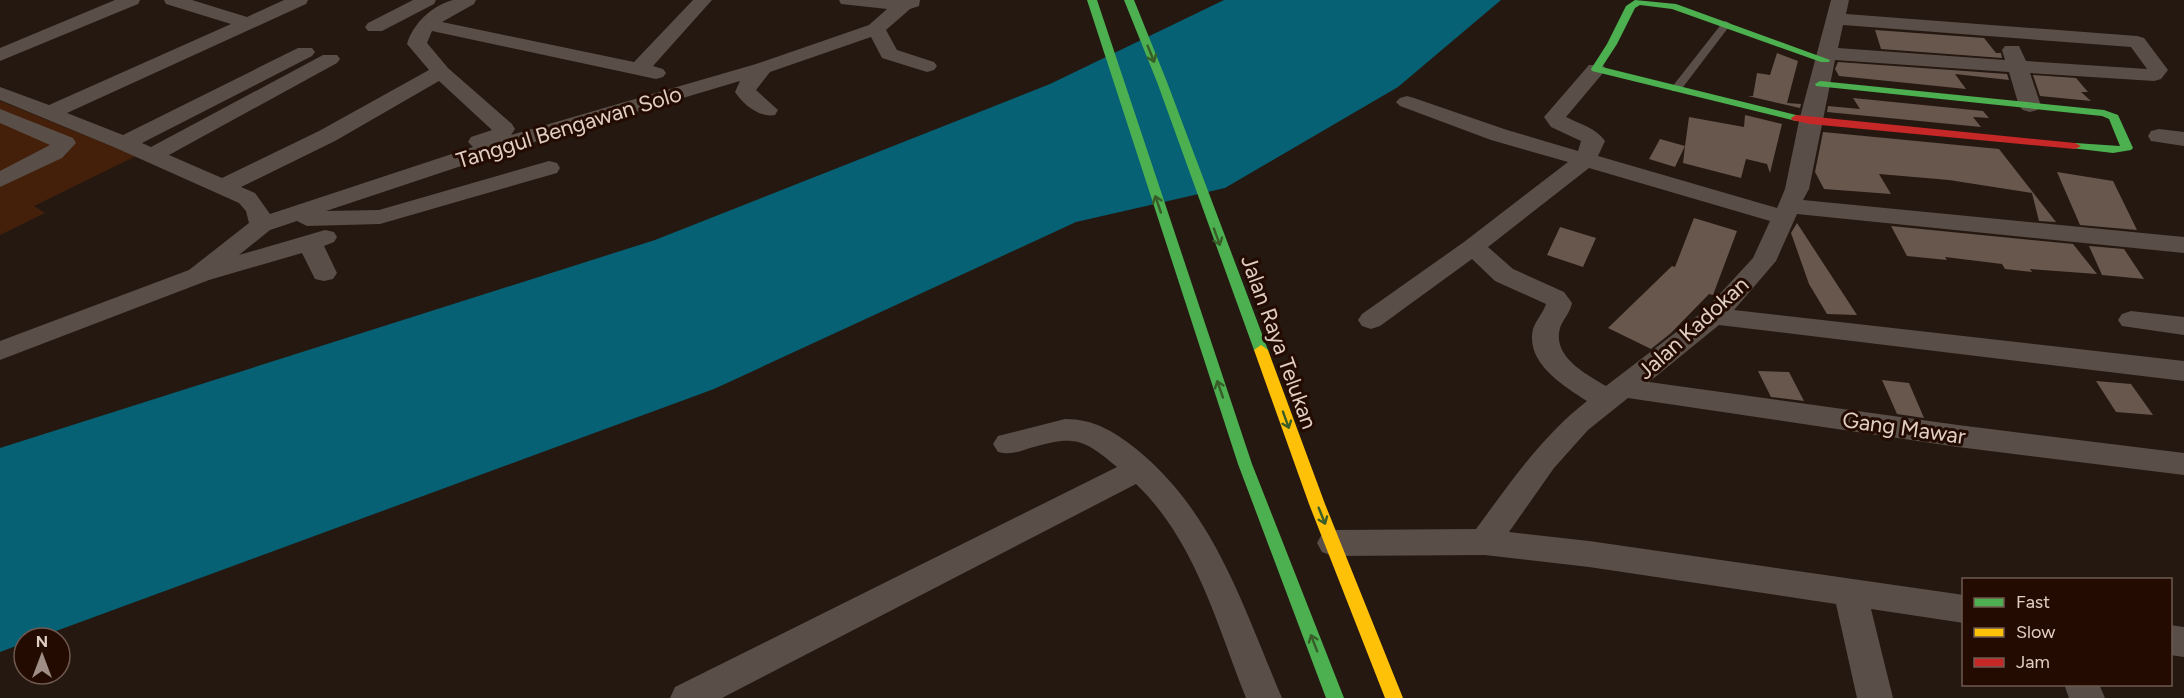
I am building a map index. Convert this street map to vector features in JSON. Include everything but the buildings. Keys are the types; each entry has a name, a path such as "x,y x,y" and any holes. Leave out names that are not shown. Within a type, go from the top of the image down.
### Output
{"main road":[{"path":"1092,0 1245,464 1335,698"},
{"name":"Jalan Raya Telukan","path":"1129,0 1162,82 1301,462 1394,698"},
{"path":"1638,2 1672,6 1726,24 1824,66 2030,106 2110,115 2114,117 2127,148 2113,150 1810,121 1596,69 1612,44 1631,6 1638,2"}],"street":[{"path":"0,54 131,0"},
{"path":"173,0 248,23"},
{"path":"49,113 299,0"},
{"path":"375,27 427,0"},
{"path":"415,161 499,136 504,129 441,72 417,44 418,34 426,24 467,0"},
{"path":"426,24 648,71 703,0"},
{"path":"848,0 910,3"},
{"path":"910,3 876,29 889,54 927,66"},
{"path":"1837,10 2006,32 2137,42"},
{"name":"Jalan Kadokan","path":"1485,542 1544,460 1578,423 1714,316 1764,261 1797,189 1810,121 1837,10"},
{"path":"1824,66 2018,66 2154,75 2158,70 2124,23"},
{"name":"Tanggul Bengawan Solo","path":"198,276 272,222 510,142 763,68 876,29"},
{"path":"2006,32 2030,106"},
{"path":"123,143 305,52"},
{"path":"151,156 330,59"},
{"path":"763,68 748,84 745,92 767,110"},
{"path":"1371,320 1473,248 1585,160 1594,141 1589,136 1559,122 1555,117 1596,69"},
{"path":"224,186 327,136 441,72"},
{"path":"0,93 224,186 247,198 272,222 380,218"},
{"path":"1407,102 1499,135 1585,160 1786,212 2184,245"},
{"path":"0,116 65,143 54,153 0,180"},
{"path":"2159,136 2184,139"},
{"path":"0,351 198,276 310,243 380,218 549,168"},
{"path":"310,243 324,273"},
{"path":"1473,248 1504,275 1555,298 1560,303 1558,311 1546,330 1547,350 1557,366 1616,394"},
{"path":"1714,316 2184,371"},
{"path":"2131,320 2184,326"},
{"name":"Gang Mawar","path":"1616,394 2184,464"},
{"path":"1008,444 1058,431 1084,431 1098,436 1139,469 1171,501 1190,530 1212,572 1264,698"},
{"path":"688,698 1139,469"},
{"path":"1333,543 1485,542 1589,554 1962,609"},
{"path":"1850,592 1875,698"}],"lane":[{"path":"1676,89 1726,24"}],"shaded area":[{"path":"0,101 136,156 34,206 45,213 0,235"}],"water":[{"path":"1224,0 1501,0 1398,87 1225,188 1076,222 714,389 70,626 12,626 12,648 0,652 0,448 655,240 1050,84"}],"traffic: fast":[{"path":"1092,0 1245,464 1335,698"},
{"path":"1129,0 1162,82 1261,350"},
{"path":"1796,118 1596,69 1612,44 1631,6 1638,2 1673,6 1825,60"},
{"path":"1820,84 2104,113 2114,117 2127,148 2113,150 2075,146"}],"traffic: slow":[{"path":"1261,350 1317,504 1394,698"}],"traffic: jam":[{"path":"1796,118 2075,146"}]}
